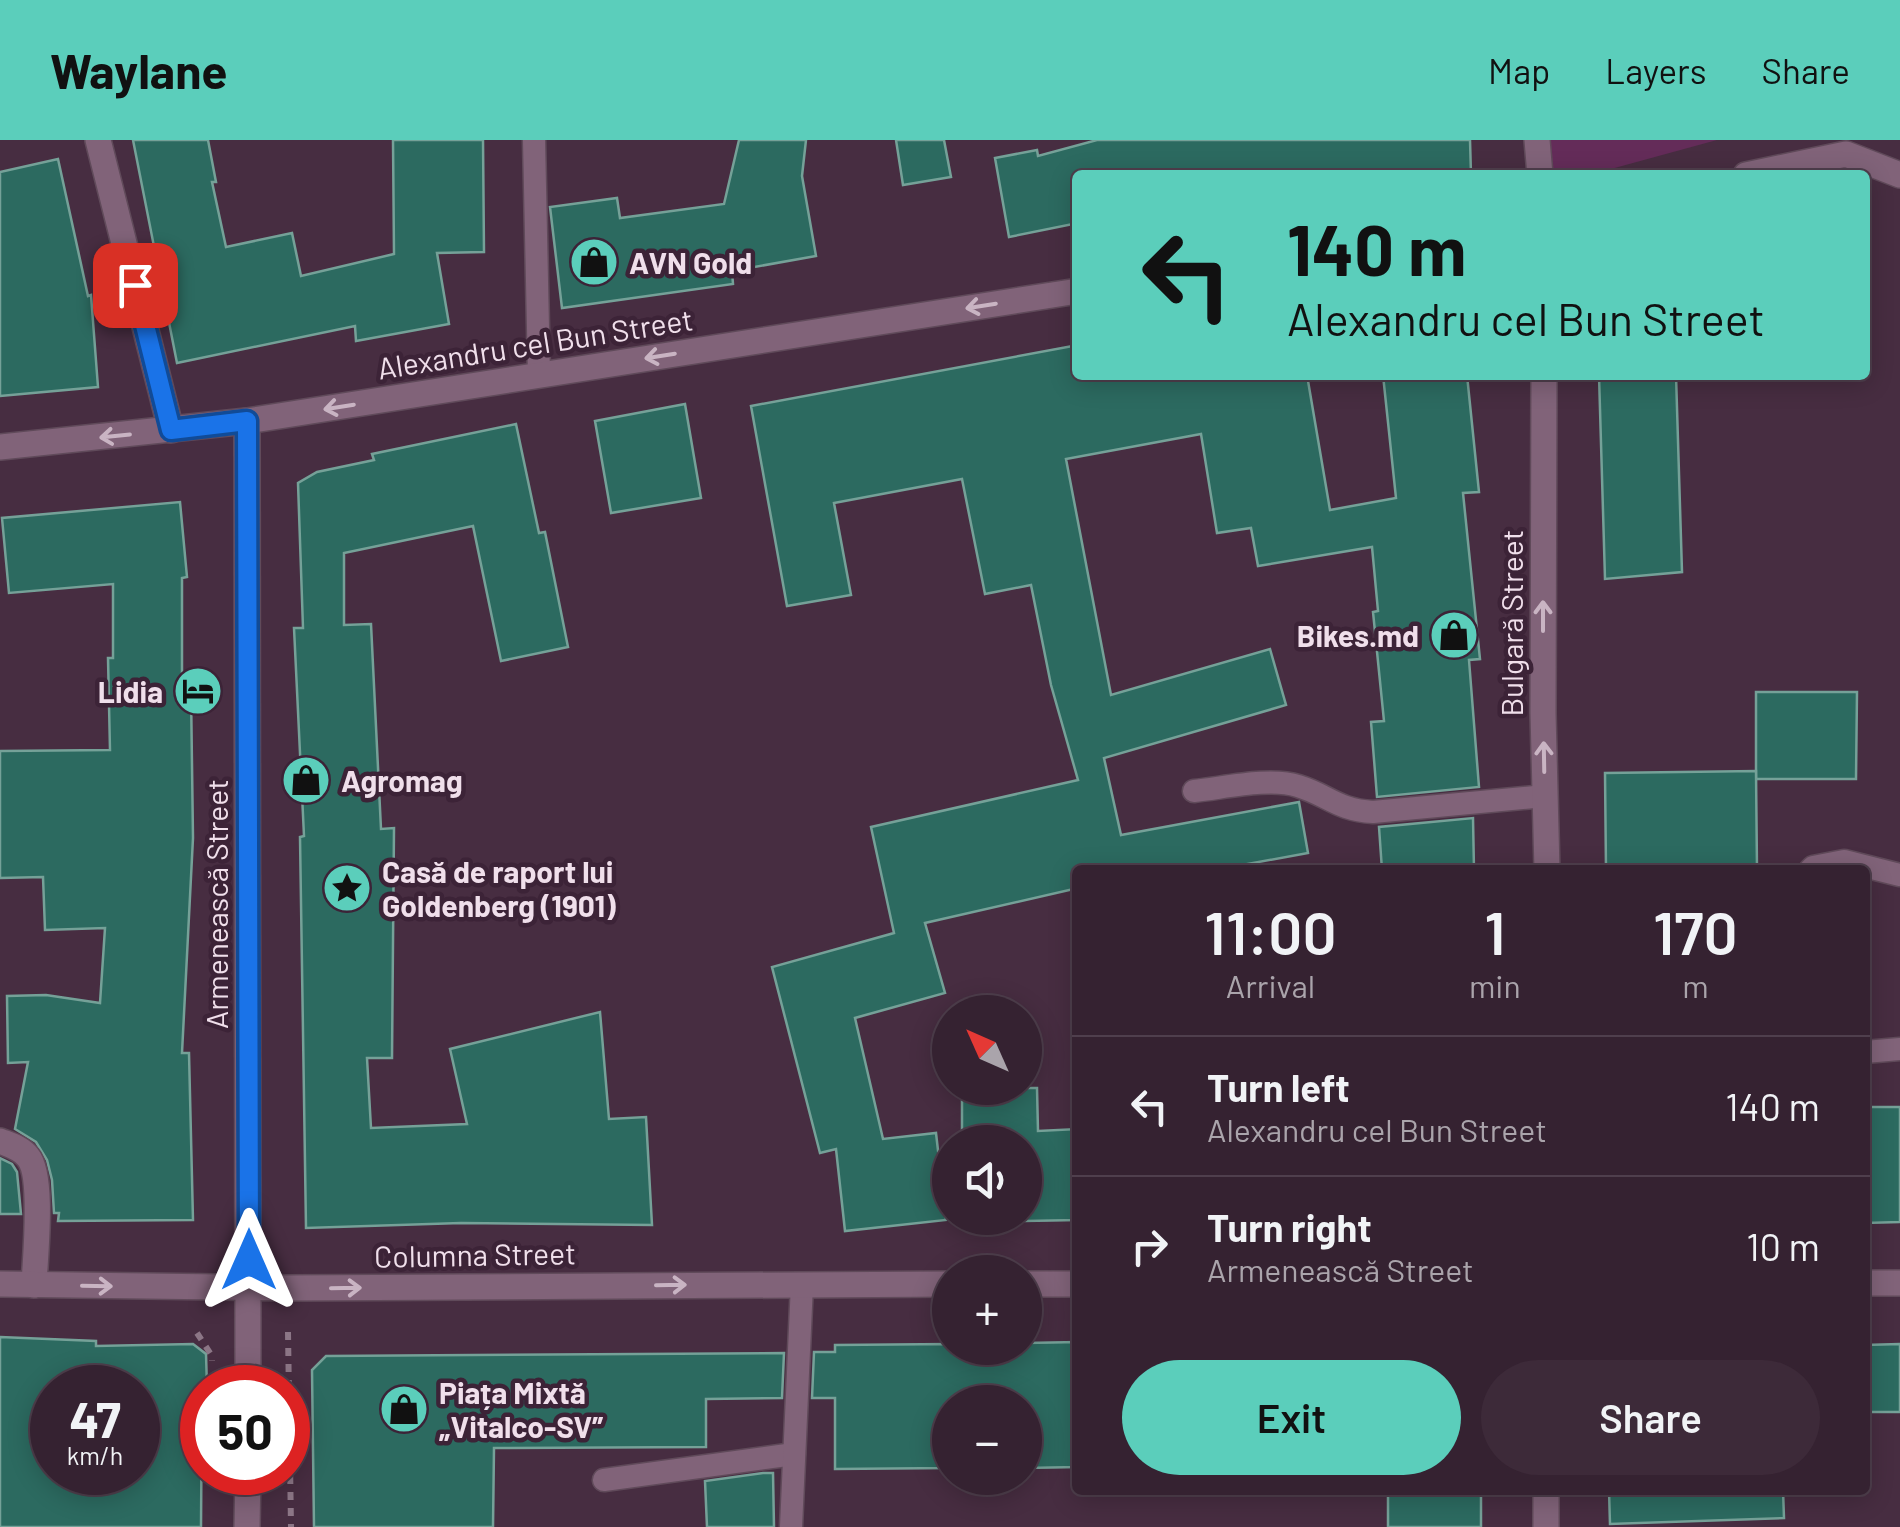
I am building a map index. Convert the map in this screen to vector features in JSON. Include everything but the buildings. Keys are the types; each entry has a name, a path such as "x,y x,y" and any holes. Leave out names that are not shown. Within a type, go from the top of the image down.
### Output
{"main road":[{"path":"98,140 171,430"},
{"path":"1538,140 1540,170"},
{"path":"1762,170 1841,145 1900,174"},
{"name":"Alexandru cel Bun Street","path":"0,448 247,421 1072,292"},
{"name":"Bulgară Street","path":"1544,380 1547,865"},
{"name":"Armenească Street","path":"247,421 248,1365"},
{"path":"0,1141 24,1153 35,1170 34,1285"},
{"path":"1870,1283 1900,1283"},
{"name":"Columna Street","path":"0,1284 248,1288 932,1284"},
{"path":"1042,1284 1072,1284"},
{"path":"248,1495 248,1527"},
{"path":"1546,1495 1546,1527"}],"lane":[{"path":"534,140 539,375"},
{"path":"1194,791 1273,783 1298,786 1352,811 1373,812 1545,796"},
{"path":"1819,865 1844,861 1860,865"},
{"path":"1870,868 1900,875"},
{"path":"1870,1052 1900,1050"},
{"path":"791,1527 802,1284"},
{"path":"604,1480 794,1454"}],"path":[{"path":"288,1332 291,1527"},
{"path":"197,1333 212,1356 212,1365"}],"shaded area":[{"path":"1546,140 1717,140 1607,170 1549,170"}],"place":[{"name":"AVN Gold","path":"594,262"},
{"name":"Bikes.md","path":"1454,635"},
{"name":"Lidia","path":"198,691"},
{"name":"Agromag","path":"306,780"},
{"name":"Casă de raport lui Goldenberg (1901)","path":"347,888"},
{"name":"Piața Mixtă „Vitalco-SV”","path":"404,1409"}],"route":[{"path":"135,285 171,430 247,421 249,1260"}]}
